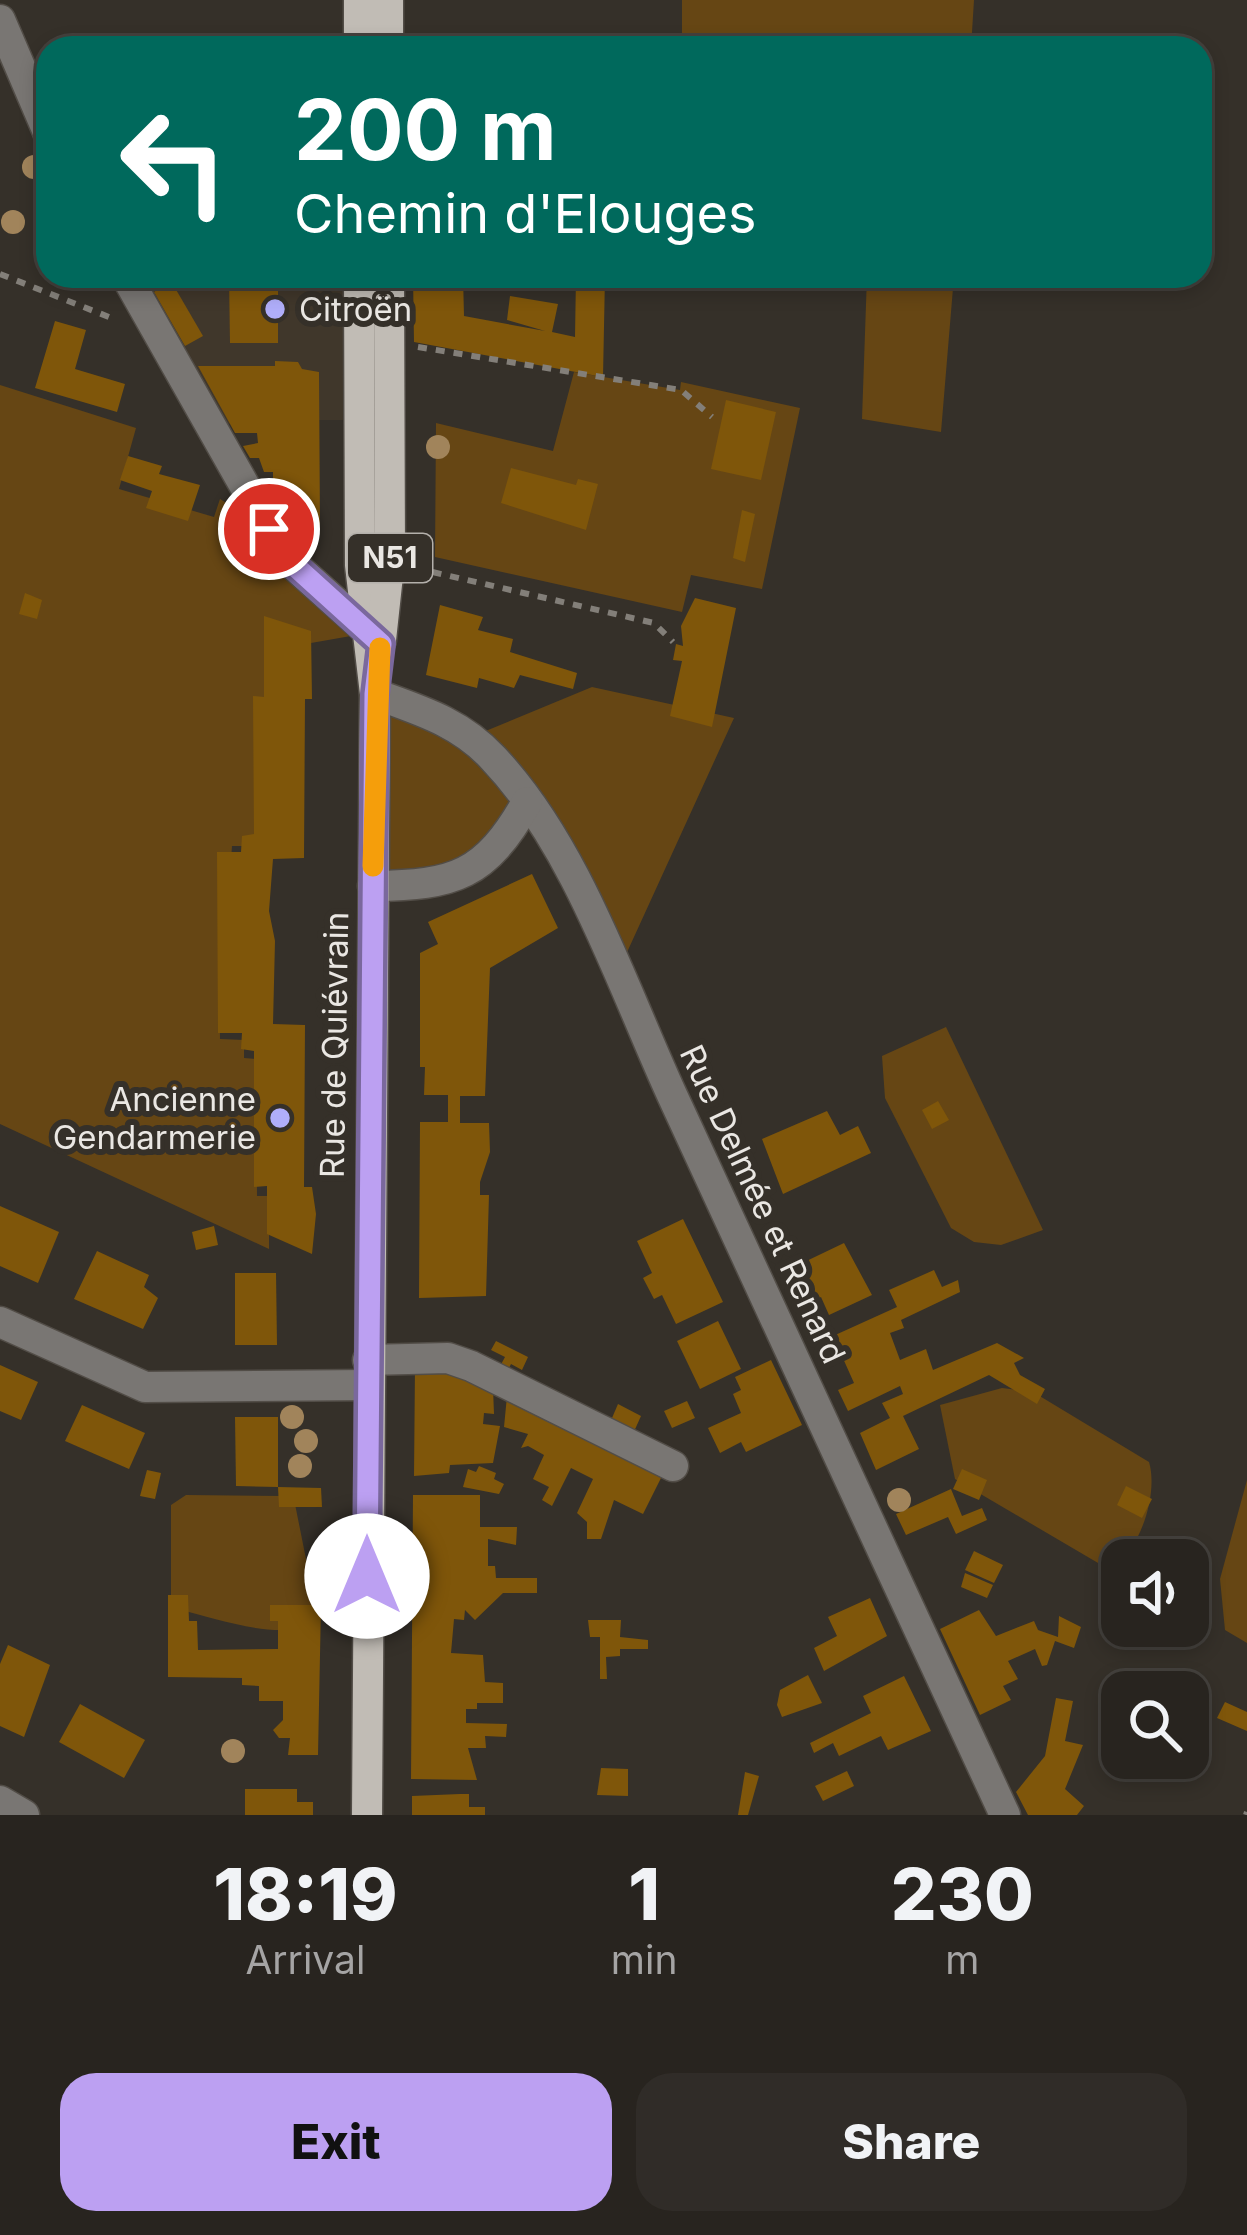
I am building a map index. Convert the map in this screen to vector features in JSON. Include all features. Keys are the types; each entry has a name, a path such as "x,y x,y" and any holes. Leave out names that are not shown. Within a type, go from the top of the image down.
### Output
{"main road":[{"path":"359,0 359,36"},
{"path":"388,0 388,36"},
{"name":"N51","path":"359,288 360,565 374,638 375,694"},
{"name":"N51","path":"374,638 390,568 389,288"},
{"name":"Rue de Quiévrain","path":"368,1815 375,694"}],"street":[{"path":"0,20 36,104"},
{"path":"132,288 269,529 296,567 374,638"},
{"name":"Rue Delmée et Renard","path":"375,694 443,718 471,737 527,802 618,972 1005,1815"},
{"path":"373,886 428,885 458,877 483,863 508,837 527,802"},
{"path":"0,1322 145,1387 368,1373 448,1358 674,1466"},
{"path":"0,1801 24,1815"}],"path":[{"path":"0,274 160,337"},
{"path":"389,347 434,347 681,390 712,417"},
{"path":"390,568 433,568 654,623 673,642"}],"shaded area":[{"path":"682,0 974,0 972,36 682,36"},
{"path":"133,288 359,288 360,420 250,420 211,427"},
{"path":"867,288 953,288 941,432 862,419"},
{"path":"574,372 680,390 681,382 800,408 762,589 691,575 682,612 435,557 436,423 553,451"},
{"path":"0,385 136,428 119,489 214,517 220,499 269,529 368,633 311,643 267,630 268,709 256,846 232,846 231,861 218,862 220,1039 244,1040 244,1058 256,1059 257,1196 269,1196 269,1249 0,1124"},
{"path":"592,687 734,718 618,972 528,803 483,863 373,886 375,694 471,737"},
{"path":"946,1027 1043,1230 1001,1245 974,1242 951,1228 885,1098 882,1056"},
{"path":"1002,1388 1033,1392 1149,1462 1151,1491 1136,1539 1101,1539 1101,1565 955,1479 940,1405"},
{"path":"1247,1480 1247,1643 1225,1630 1220,1579"},
{"path":"186,1495 284,1496 295,1504 307,1564 324,1589 323,1617 309,1625 274,1630 181,1610 171,1598 171,1505"}],"building":[{"path":"175,288 203,336 185,346 154,292"},
{"path":"229,288 278,288 278,343 230,343"},
{"path":"413,288 463,288 464,316 545,331 507,320 510,296 558,304 552,332 575,337 576,288 605,288 603,377 414,342"},
{"path":"55,321 86,330 75,369 125,384 117,412 35,388"},
{"path":"275,361 298,362 302,369 319,372 320,526 314,532 293,532 268,488 273,488 273,472 264,472 259,458 250,458 243,446 258,443 257,433 235,433 198,366 275,366"},
{"path":"726,400 776,412 761,480 711,469"},
{"path":"128,456 162,466 159,474 200,485 188,521 146,508 152,491 120,480"},
{"path":"511,468 576,485 578,479 598,484 586,530 501,503"},
{"path":"742,510 755,514 745,562 733,558"},
{"path":"25,593 42,600 37,619 19,614"},
{"path":"695,598 736,608 712,727 670,716 682,661 673,660 676,644 683,646 681,626"},
{"path":"440,605 483,617 478,630 513,639 510,652 577,673 573,689 520,675 514,688 479,678 477,688 426,675"},
{"path":"264,616 311,631 312,699 305,699 304,858 273,859 269,911 275,941 273,1024 305,1025 304,1187 312,1187 316,1214 312,1254 267,1234 267,1186 254,1187 254,1051 241,1049 242,1033 218,1033 217,852 241,852 242,836 254,834 253,696 264,697"},
{"path":"532,874 558,928 490,968 485,1096 460,1096 460,1123 489,1123 490,1152 480,1182 480,1195 489,1195 486,1296 419,1298 420,1122 448,1122 448,1095 424,1095 425,1067 420,1067 420,953 438,944 428,922"},
{"path":"938,1101 949,1120 932,1129 922,1110"},
{"path":"827,1111 840,1135 858,1126 871,1153 783,1194 762,1139"},
{"path":"0,1206 59,1232 38,1283 0,1266"},
{"path":"683,1219 723,1302 676,1324 662,1295 654,1299 643,1278 652,1273 637,1241"},
{"path":"214,1226 218,1245 196,1250 192,1232"},
{"path":"844,1243 872,1295 829,1315 821,1297 812,1301 796,1266"},
{"path":"97,1251 149,1275 144,1287 158,1298 143,1329 74,1299"},
{"path":"934,1270 942,1287 958,1280 960,1292 901,1320 904,1328 890,1333 900,1360 926,1349 933,1370 997,1343 1024,1358 1014,1363 1020,1375 1045,1389 1037,1404 989,1375 903,1416 919,1449 876,1470 860,1433 890,1418 882,1403 903,1394 900,1386 848,1411 838,1390 854,1383 833,1336 897,1307 889,1290"},
{"path":"235,1273 276,1273 277,1345 235,1345"},
{"path":"718,1321 741,1369 700,1389 677,1341"},
{"path":"496,1341 528,1357 522,1370 511,1364 506,1374 498,1370 505,1357 491,1350"},
{"path":"771,1360 802,1425 746,1452 741,1442 720,1453 708,1428 741,1413 733,1394 741,1390 735,1377"},
{"path":"0,1365 38,1382 21,1420 0,1411"},
{"path":"415,1366 458,1368 493,1388 494,1414 484,1413 483,1424 500,1426 493,1463 450,1465 449,1473 414,1476"},
{"path":"507,1396 666,1468 643,1514 614,1500 601,1539 587,1539 587,1522 577,1513 593,1479 571,1468 552,1506 542,1500 549,1487 533,1479 544,1455 528,1446 521,1448 528,1434 504,1427"},
{"path":"687,1401 695,1418 672,1428 664,1411"},
{"path":"618,1404 641,1416 632,1436 609,1425"},
{"path":"82,1405 145,1433 129,1469 65,1441"},
{"path":"235,1417 278,1417 278,1487 236,1486"},
{"path":"479,1466 496,1473 494,1479 504,1484 499,1494 463,1487 468,1469 476,1472"},
{"path":"962,1469 987,1480 979,1500 953,1489"},
{"path":"147,1470 161,1473 155,1499 140,1496"},
{"path":"1126,1486 1152,1499 1142,1518 1117,1505"},
{"path":"278,1487 321,1488 322,1507 279,1507"},
{"path":"951,1489 962,1516 982,1508 987,1520 956,1534 948,1517 906,1535 896,1514"},
{"path":"413,1495 480,1495 480,1527 517,1527 516,1545 488,1539 488,1566 495,1566 496,1578 537,1578 537,1593 503,1593 475,1620 465,1610 464,1620 454,1619 451,1653 483,1655 485,1682 503,1683 503,1703 477,1703 477,1709 466,1709 466,1723 507,1724 506,1737 485,1736 486,1748 468,1748 477,1780 411,1779"},
{"path":"974,1551 1003,1565 994,1583 965,1570"},
{"path":"965,1573 993,1585 987,1598 961,1587"},
{"path":"168,1595 188,1595 189,1621 197,1621 198,1650 278,1649 278,1621 270,1621 270,1605 321,1605 318,1755 288,1755 290,1738 279,1738 273,1730 283,1720 283,1701 259,1701 259,1686 242,1685 242,1678 168,1677"},
{"path":"870,1598 887,1636 824,1671 814,1648 837,1636 828,1617"},
{"path":"979,1610 996,1636 1034,1621 1038,1630 1058,1637 1059,1616 1081,1627 1074,1648 1055,1641 1047,1665 1042,1666 1035,1649 1008,1661 1018,1679 1003,1686 1011,1700 980,1715 940,1629"},
{"path":"588,1620 621,1620 620,1637 648,1640 648,1649 620,1649 620,1656 606,1657 607,1679 600,1679 600,1637 590,1637"},
{"path":"8,1645 50,1665 24,1737 0,1726 0,1664"},
{"path":"808,1675 822,1703 782,1717 777,1705 780,1690"},
{"path":"904,1676 931,1731 888,1750 881,1736 839,1756 833,1743 814,1753 810,1743 871,1713 863,1696"},
{"path":"1056,1698 1073,1701 1065,1741 1083,1745 1065,1789 1084,1806 1077,1815 1028,1815 1016,1792 1045,1756"},
{"path":"1225,1702 1247,1712 1247,1731 1217,1718"},
{"path":"80,1704 145,1740 124,1778 59,1742"},
{"path":"601,1768 628,1769 628,1796 597,1795"},
{"path":"847,1771 854,1786 823,1801 815,1786"},
{"path":"745,1772 759,1776 748,1815 738,1815"},
{"path":"245,1789 297,1789 297,1802 313,1802 313,1815 245,1815"},
{"path":"469,1794 469,1807 485,1807 485,1815 412,1815 412,1796"}],"slow traffic":[{"path":"373,866 380,648"}],"place":[{"name":"Citroën","path":"275,309"},
{"name":"Ancienne Gendarmerie","path":"280,1118"}],"route":[{"path":"269,529 296,567 381,644 375,694 367,1576"}]}
